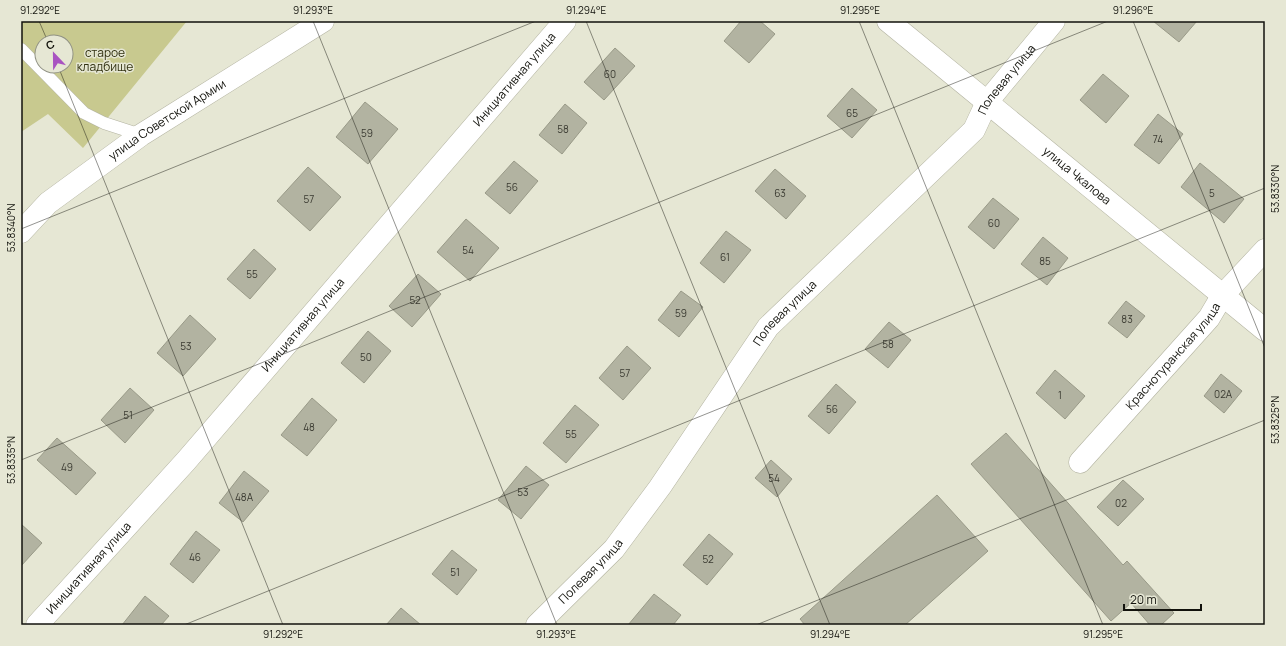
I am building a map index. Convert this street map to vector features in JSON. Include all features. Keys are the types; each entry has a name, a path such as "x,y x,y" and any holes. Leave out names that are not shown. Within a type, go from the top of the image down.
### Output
{"street":[{"name":"улица Советской Армии","path":"21,232 48,203 141,135 323,21"},
{"name":"Инициативная улица","path":"37,625 186,461 565,21"},
{"name":"улица Чкалова","path":"888,21 1265,330"},
{"name":"Полевая улица","path":"537,625 614,549 660,487 768,327 974,130 987,102 1054,21"},
{"name":"Краснотуранская улица","path":"1080,462 1209,318 1222,296 1265,250"}],"lane":[{"path":"21,49 84,113 104,123 141,135"}],"green space":[{"name":"старое кладбище","path":"21,21 187,21 83,148 48,114 21,132"}],"building":[{"path":"741,21 760,21 775,34 749,63 724,41"},
{"path":"1153,21 1197,21 1179,42"},
{"path":"615,48 635,66 604,100 584,82"},
{"path":"1103,74 1129,96 1106,123 1080,100"},
{"path":"852,88 877,110 852,138 827,116"},
{"path":"365,102 398,129 368,164 336,137"},
{"path":"565,104 587,123 562,154 539,135"},
{"path":"1158,114 1183,134 1159,164 1134,145"},
{"path":"514,161 538,181 510,214 485,193"},
{"path":"1200,163 1244,199 1224,223 1181,187"},
{"path":"308,167 341,197 310,231 277,201"},
{"path":"775,169 806,196 786,219 755,191"},
{"path":"993,198 1019,219 994,249 968,227"},
{"path":"466,219 499,248 470,281 437,252"},
{"path":"726,231 751,250 724,283 700,263"},
{"path":"1043,237 1068,258 1047,285 1021,264"},
{"path":"254,249 276,269 250,299 227,279"},
{"path":"418,274 441,294 412,327 389,306"},
{"path":"681,291 703,307 679,337 658,320"},
{"path":"1126,301 1145,316 1127,338 1108,323"},
{"path":"190,315 216,339 183,376 157,353"},
{"path":"889,322 911,340 888,368 865,349"},
{"path":"368,331 391,351 364,383 341,363"},
{"path":"627,346 651,368 623,400 599,378"},
{"path":"1055,370 1085,396 1065,419 1036,393"},
{"path":"1221,374 1242,391 1224,413 1204,396"},
{"path":"836,384 856,402 829,434 808,416"},
{"path":"130,388 154,410 125,443 101,420"},
{"path":"312,398 337,420 307,456 281,435"},
{"path":"575,405 599,425 566,463 543,443"},
{"path":"1006,433 1123,565 1127,561 1174,613 1161,625 1150,625 1131,603 1111,621 971,464"},
{"path":"57,438 96,473 76,495 37,460"},
{"path":"771,460 792,479 777,497 755,478"},
{"path":"526,466 549,485 521,519 498,500"},
{"path":"244,471 269,491 243,522 219,503"},
{"path":"1123,480 1144,499 1118,526 1097,507"},
{"path":"937,495 988,551 905,625 805,625 800,619"},
{"path":"21,524 42,543 21,566"},
{"path":"196,531 220,550 193,583 170,564"},
{"path":"709,534 733,554 707,585 683,565"},
{"path":"452,550 477,570 457,595 432,574"},
{"path":"654,594 681,615 673,625 628,625"},
{"path":"145,596 169,616 161,625 122,625"},
{"path":"401,608 421,625 386,625"}]}
